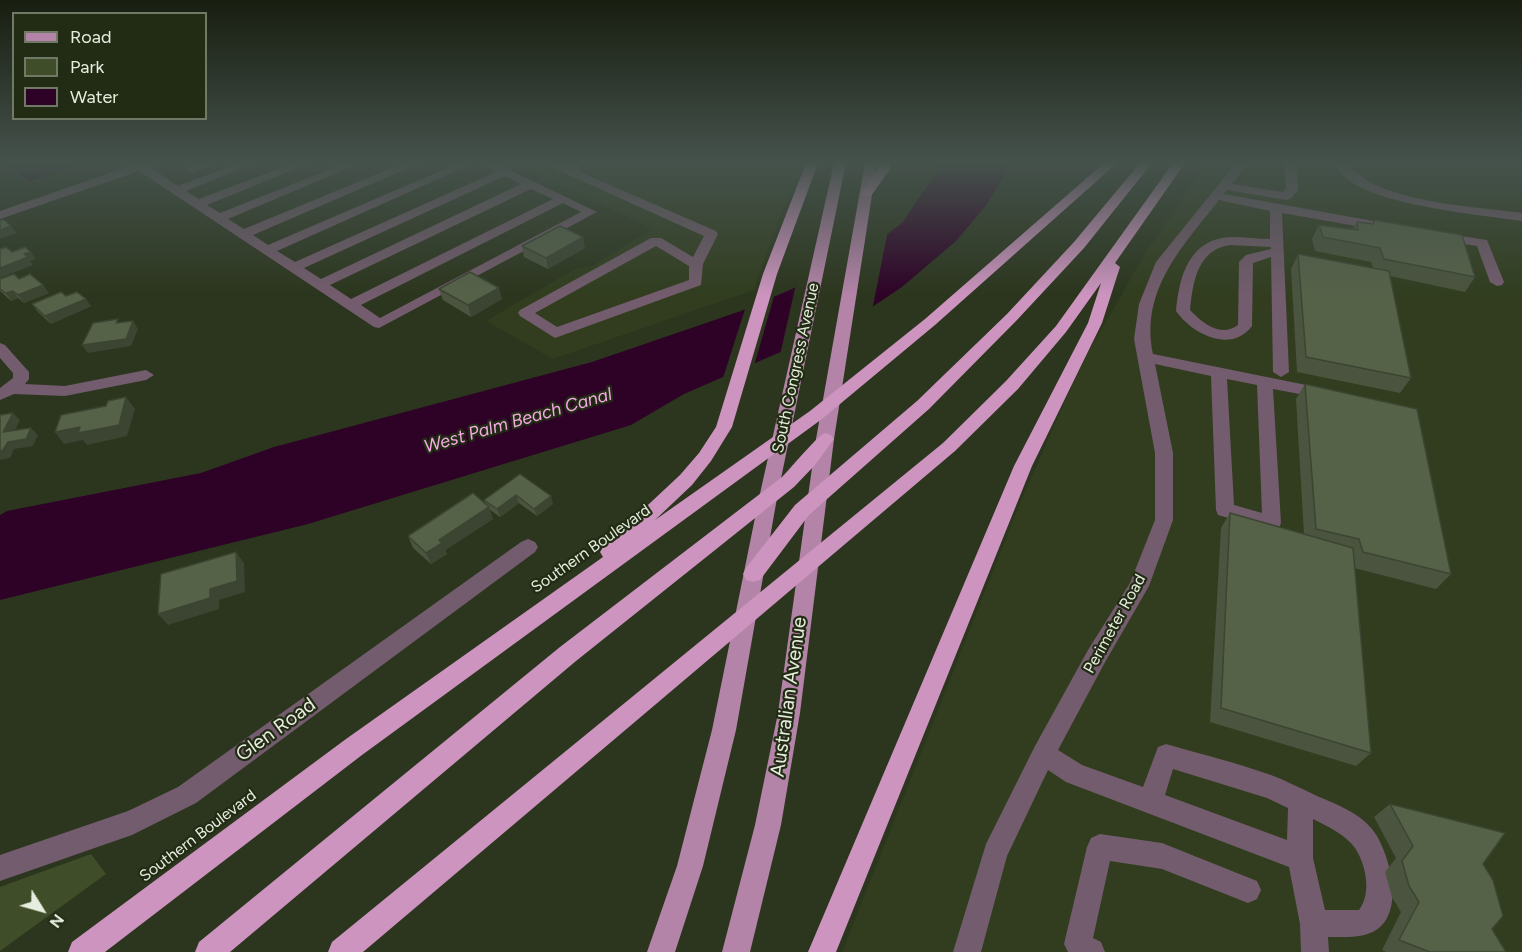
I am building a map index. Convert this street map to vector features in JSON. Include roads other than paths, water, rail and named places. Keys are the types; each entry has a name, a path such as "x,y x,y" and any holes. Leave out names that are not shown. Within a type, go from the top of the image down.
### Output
{"highway":[{"path":"565,595 675,490 705,458 724,427 767,285 796,207"},
{"name":"Southern Boulevard","path":"82,952 337,761 816,415 930,322 1061,207"},
{"path":"753,575 788,527 817,497 900,426 986,344 1079,245 1110,207"},
{"path":"342,952 949,447 1039,356 1081,303 1147,207"},
{"path":"822,952 1023,466 1095,323 1120,244"},
{"path":"209,952 508,702 800,472 826,435"}],"main road":[{"name":"South Congress Avenue","path":"753,575 773,471 831,207"},
{"path":"826,435 864,207"},
{"name":"Australian Avenue","path":"736,952 768,825 789,713 826,435"},
{"path":"661,952 690,866 724,730 753,575"}],"street":[{"path":"0,216 24,207"},
{"path":"203,207 379,324 591,212 581,207"},
{"path":"219,218 243,207"},
{"path":"243,234 307,207"},
{"path":"268,250 366,207"},
{"path":"294,268 427,207"},
{"path":"320,285 482,207"},
{"path":"350,305 545,207"},
{"path":"655,207 711,234 696,264 696,282 555,333 525,313 656,241 696,264"},
{"name":"Perimeter Road","path":"967,952 995,853 1095,657 1139,586 1164,520 1164,453 1142,339 1146,304 1163,261 1207,207"},
{"path":"1467,207 1522,217"},
{"path":"1281,372 1276,208 1390,228"},
{"path":"1425,234 1482,243 1497,282"},
{"path":"1230,241 1277,247 1246,262 1245,326 1239,332 1228,336 1193,324 1183,311 1185,280 1199,254 1206,247 1230,241"},
{"path":"0,348 21,372 21,379 5,392"},
{"path":"1147,358 1342,398"},
{"path":"1219,372 1225,510 1272,523 1265,382"},
{"path":"5,392 65,391 146,375"},
{"name":"Glen Road","path":"0,868 132,822 187,795 528,547"},
{"path":"1044,754 1076,774 1300,858"},
{"path":"1150,802 1166,755 1271,787 1340,819 1363,838 1374,861 1380,886 1378,907 1365,923 1314,924"},
{"path":"1300,801 1300,858 1314,924 1315,952"},
{"path":"1091,952 1078,944 1100,847 1162,856 1248,890"}],"water":[{"name":"West Palm Beach Canal","path":"913,207 984,207 956,241 902,287 872,307 824,333 684,394 631,425 308,524 0,600 0,515 7,511 201,473 274,447 592,362 741,311 792,289 873,245 903,222"}]}
